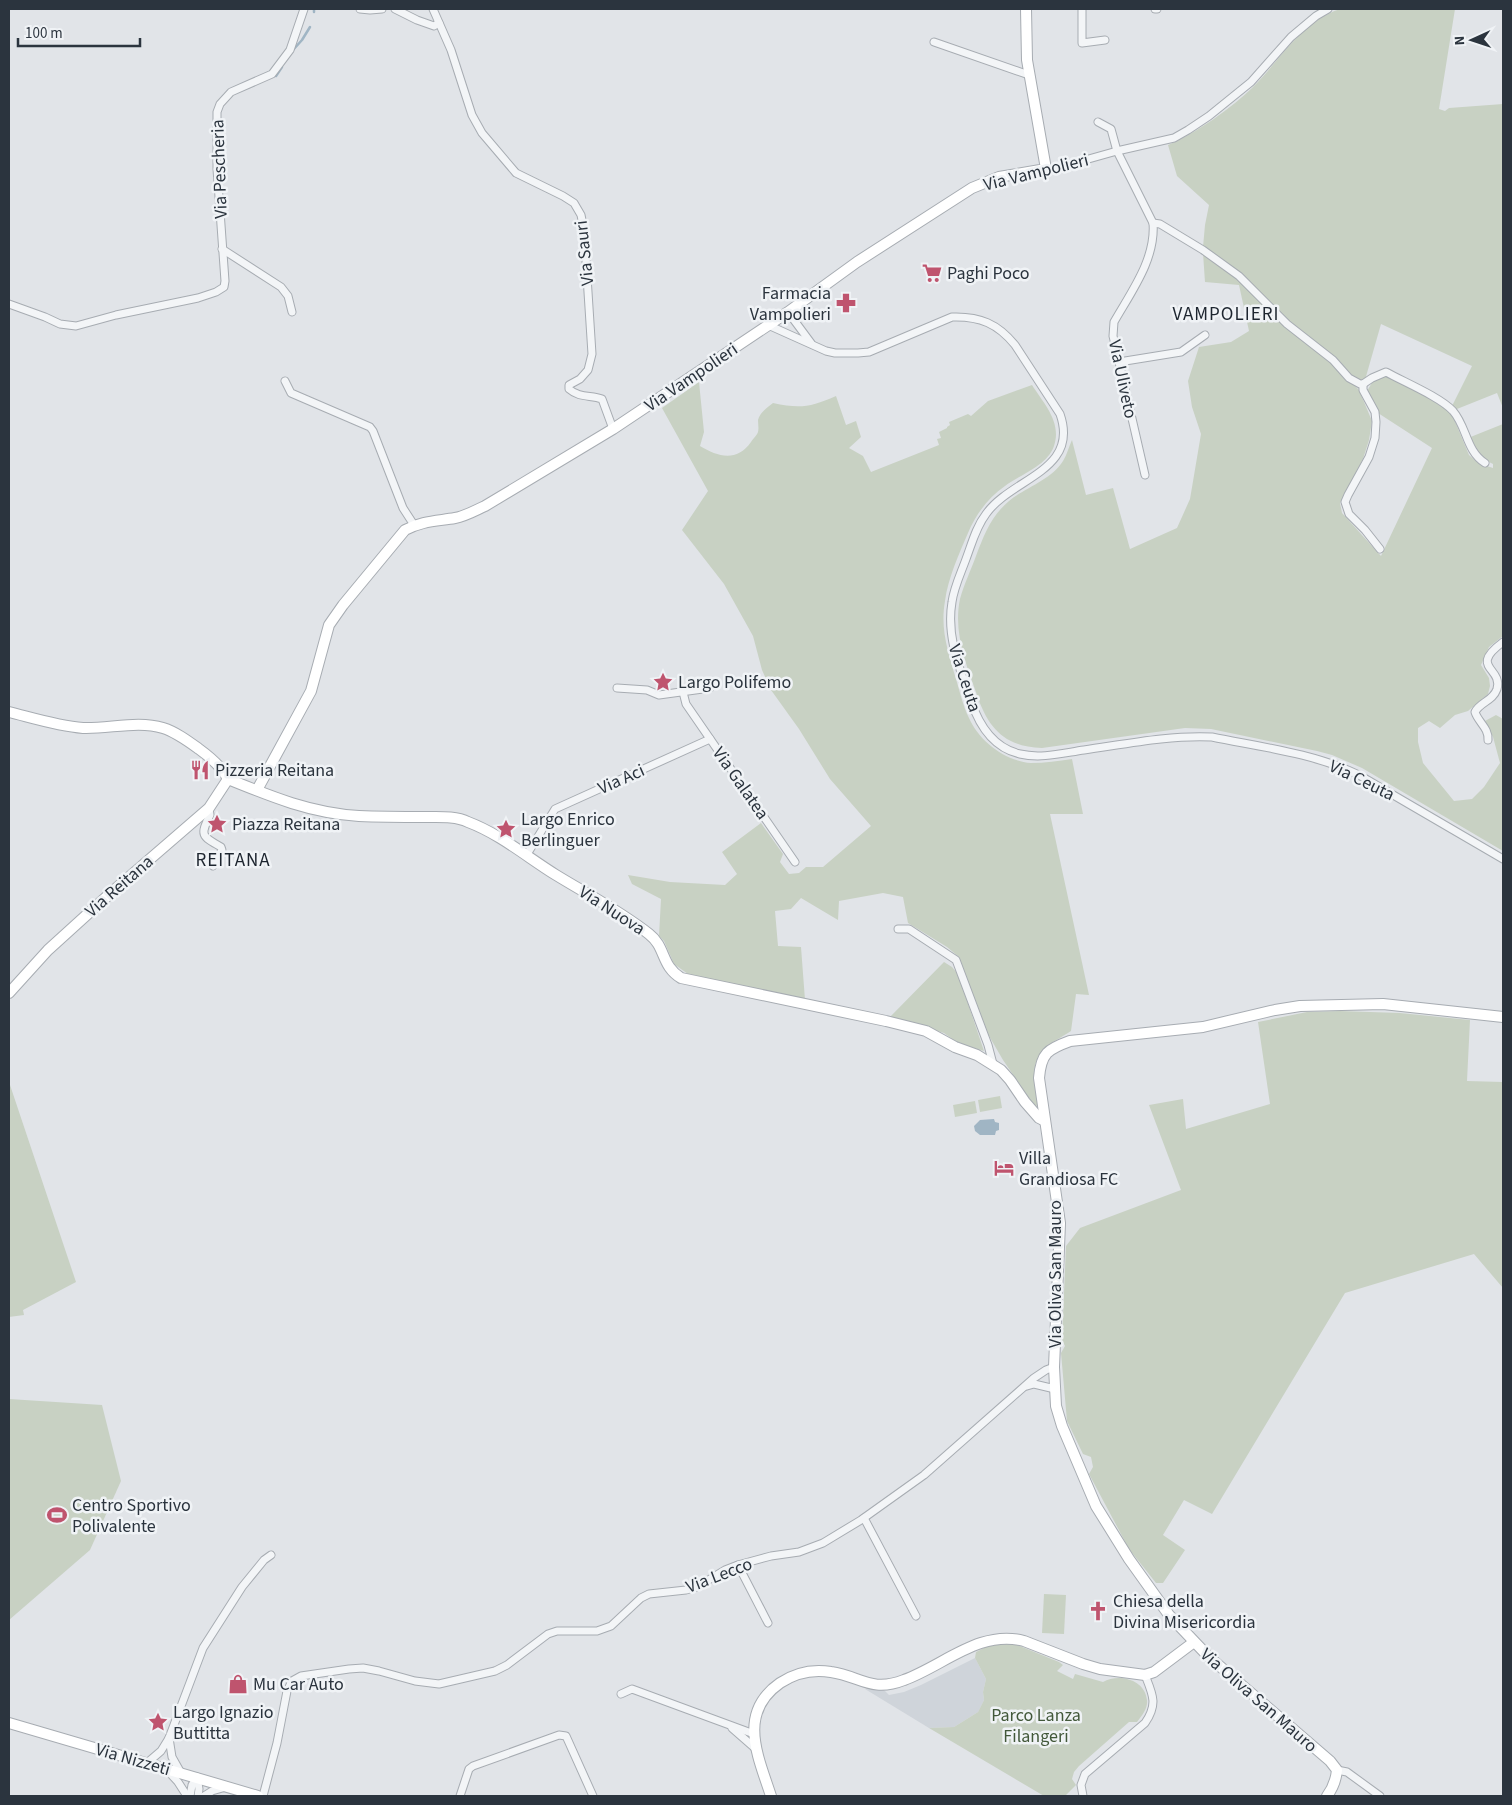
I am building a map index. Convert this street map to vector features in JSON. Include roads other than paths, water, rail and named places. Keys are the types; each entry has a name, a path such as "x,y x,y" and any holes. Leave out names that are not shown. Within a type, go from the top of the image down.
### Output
{"street":[{"name":"Via Pescheria","path":"9,304 68,326 198,298 224,287 217,169 217,112 224,98 236,89 272,74 290,50 304,9"},
{"path":"360,9 382,9"},
{"path":"394,9 427,25 434,26 439,23"},
{"name":"Via Sauri","path":"433,9 451,50 472,115 482,133 516,173 574,203 581,215 584,230 592,354 588,370 580,379 570,385 569,389 585,397 602,399 613,428"},
{"path":"1026,9 1026,60 1046,169"},
{"path":"1082,9 1082,44 1105,40"},
{"name":"Via Vampolieri","path":"257,790 311,691 330,625 398,536 405,530 414,525 455,518 473,512 613,428 788,312 857,262 972,188 999,177 1053,169 1117,151 1174,138 1195,126 1251,82 1291,37 1304,25 1328,9"},
{"path":"934,42 1029,75"},
{"name":"Via Uliveto","path":"1098,122 1111,130 1117,151 1153,223 1152,247 1145,265 1114,322 1113,336 1145,475"},
{"path":"1153,223 1160,224 1203,250 1239,276 1287,324 1333,360 1349,378 1364,384"},
{"path":"222,249 281,288 288,296 292,312"},
{"path":"788,312 813,345"},
{"name":"Via Ceuta","path":"768,325 826,351 836,353 869,352 942,320 965,316 977,318 989,322 1007,335 1060,414 1064,437 1058,455 1050,465 1008,493 987,512 974,536 952,600 950,625 955,653 975,714 982,727 998,744 1018,754 1042,756 1173,737 1197,736 1212,737 1314,758 1359,775 1503,859"},
{"path":"1119,362 1181,352 1205,335"},
{"path":"1380,549 1349,514 1345,502 1369,457 1375,438 1375,412 1363,390 1364,384 1386,372 1447,406 1457,418 1473,453 1485,463"},
{"path":"285,381 291,393 370,427 403,508 414,525"},
{"path":"1488,740 1486,728 1476,717 1475,712 1477,708 1490,700 1497,687 1500,679 1488,666 1487,658 1493,649 1503,642"},
{"path":"617,688 647,690 659,695 710,688"},
{"name":"Via Galatea","path":"682,692 686,704 795,862"},
{"path":"9,712 66,726 95,728 142,725 165,728 185,739 204,753 219,767 228,779"},
{"name":"Via Aci","path":"526,856 555,809 710,739"},
{"name":"Via Nuova","path":"228,779 301,806 337,814 444,817 468,821 495,835 611,908 648,934 655,940 668,968 681,978 926,1031 993,1064 1010,1080 1039,1118 1046,1121"},
{"name":"Via Reitana","path":"9,993 48,950 112,891 209,808 228,779"},
{"path":"209,808 210,815 203,833 206,839 221,847 222,850 214,866"},
{"path":"898,929 909,929 956,960 988,1045 993,1064"},
{"name":"Via Oliva San Mauro","path":"1336,1770 1330,1761 1194,1642 1152,1594 1096,1506 1062,1426 1056,1406 1054,1367 1060,1223 1039,1078 1040,1067 1047,1052 1053,1047 1070,1041 1203,1027 1275,1010 1308,1006 1383,1004 1503,1017"},
{"name":"Via Lecco","path":"263,1796 277,1743 287,1691 289,1685 297,1678 363,1668 415,1681 439,1684 495,1671 507,1665 548,1634 604,1629 618,1621 641,1598 649,1594 697,1587 725,1570 771,1556 799,1552 823,1543 864,1518 924,1475 1024,1387 1046,1370 1054,1367"},
{"path":"1024,1387 1034,1384 1055,1389"},
{"path":"864,1518 916,1616"},
{"path":"147,1763 161,1751 169,1738 203,1648 242,1587 264,1560 271,1555"},
{"path":"738,1566 768,1623"},
{"path":"771,1796 756,1749 754,1720 756,1711 761,1703 775,1687 793,1676 804,1672 820,1670 834,1672 868,1684 891,1684 904,1680 978,1643 1014,1638 1092,1666 1112,1671 1145,1675 1154,1672 1194,1642"},
{"path":"1082,1796 1081,1785 1085,1774 1145,1723 1152,1713 1154,1702 1145,1675"},
{"path":"621,1694 632,1689 754,1734"},
{"name":"Via Nizzeti","path":"9,1723 258,1796"},
{"path":"730,1726 756,1749"},
{"path":"460,1796 469,1769 473,1766 559,1735 566,1736 593,1796"},
{"path":"169,1738 172,1757 181,1773"},
{"path":"165,1768 188,1796"},
{"path":"1327,1796 1333,1788 1336,1770 1347,1772 1380,1796"},
{"path":"188,1796 197,1777"},
{"path":"197,1777 198,1796"},
{"path":"204,1796 212,1791 228,1786"}],"water":[{"path":"994,1119 995,1122 999,1123 999,1130 996,1131 995,1135 980,1135 975,1131 974,1126 980,1120"}],"waterway":[{"path":"293,50 310,27"},
{"path":"276,76 282,67"}],"place":[{"name":"Paghi Poco","path":"932,273"},
{"name":"Farmacia Vampolieri","path":"846,303"},
{"name":"Largo Polifemo","path":"663,682"},
{"name":"Pizzeria Reitana","path":"200,770"},
{"name":"Piazza Reitana","path":"217,824"},
{"name":"Largo Enrico Berlinguer","path":"506,829"},
{"name":"Villa Grandiosa FC","path":"1004,1168"},
{"name":"Centro Sportivo Polivalente","path":"57,1515"},
{"name":"Chiesa della Divina Misericordia","path":"1098,1611"},
{"name":"Mu Car Auto","path":"238,1684"},
{"name":"Largo Ignazio Buttitta","path":"158,1722"}],"district":[{"name":"VAMPOLIERI","path":"1226,313"},
{"name":"REITANA","path":"233,859"}],"park label":[{"name":"Parco Lanza Filangeri","path":"1036,1725"}]}
